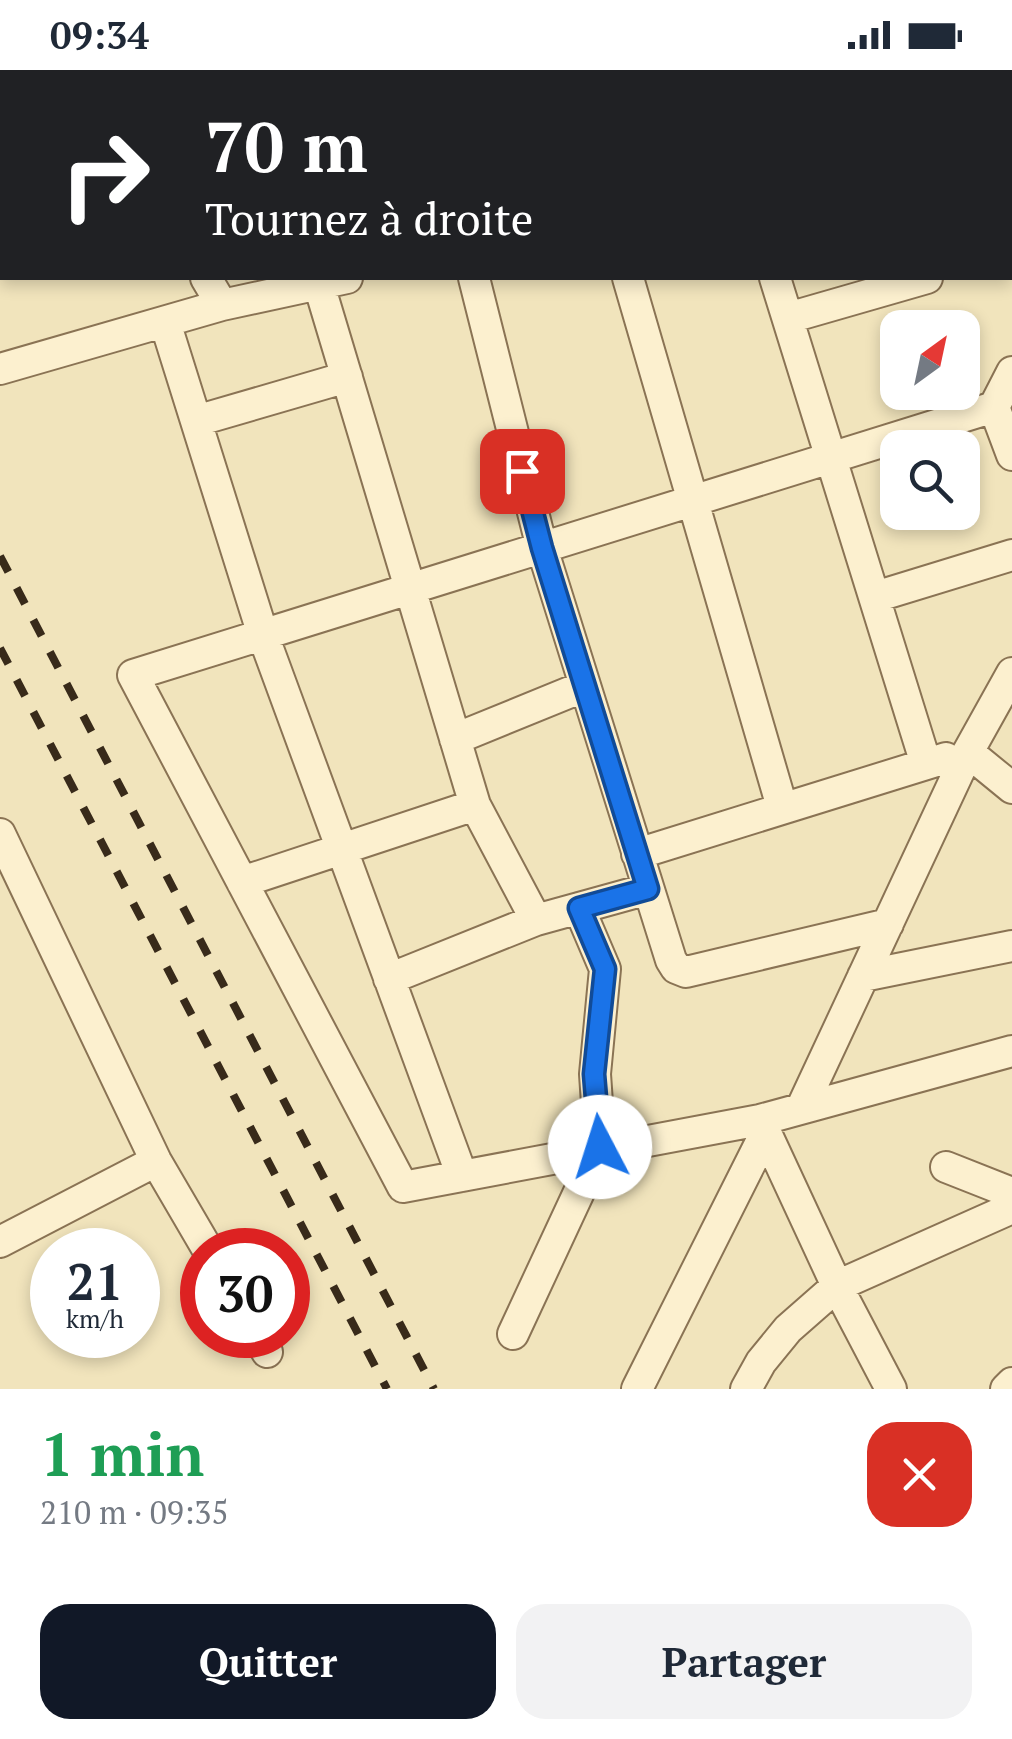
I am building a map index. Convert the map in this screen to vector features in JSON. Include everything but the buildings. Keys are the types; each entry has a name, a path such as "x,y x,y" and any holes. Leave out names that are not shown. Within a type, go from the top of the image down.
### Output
{"street":[{"path":"207,280 222,306"},
{"path":"0,370 328,280 347,377 475,804 536,920"},
{"path":"475,280 542,548 636,854 676,968 686,972 888,924"},
{"path":"629,280 782,807"},
{"path":"776,280 926,764"},
{"path":"788,318 920,280"},
{"path":"166,322 263,635 462,1176"},
{"path":"1012,372 994,407 132,675 403,1187 600,1147 763,1126 802,1106 1012,1050"},
{"path":"196,421 347,377"},
{"path":"994,407 1012,455"},
{"path":"874,596 1012,555"},
{"path":"802,1106 968,752 1012,673"},
{"path":"455,739 585,686"},
{"path":"636,854 968,752"},
{"path":"968,752 1012,788"},
{"path":"242,882 475,804"},
{"path":"2,844 156,1161 195,1228"},
{"path":"390,980 536,920 648,889"},
{"path":"513,1334 600,1147 594,1074 605,969 579,908"},
{"path":"863,976 1012,946"},
{"path":"763,1126 837,1286 891,1389"},
{"path":"637,1389 763,1126"},
{"path":"0,1242 156,1161"},
{"path":"946,1167 1012,1193"},
{"path":"746,1389 761,1362 788,1329 837,1286 1012,1208"},
{"path":"1006,1389 1012,1383"}],"railway":[{"path":"0,556 434,1389"},
{"path":"0,648 387,1389"}],"route":[{"path":"522,471 542,548 648,889 579,908 605,969 594,1074 600,1147"}]}
